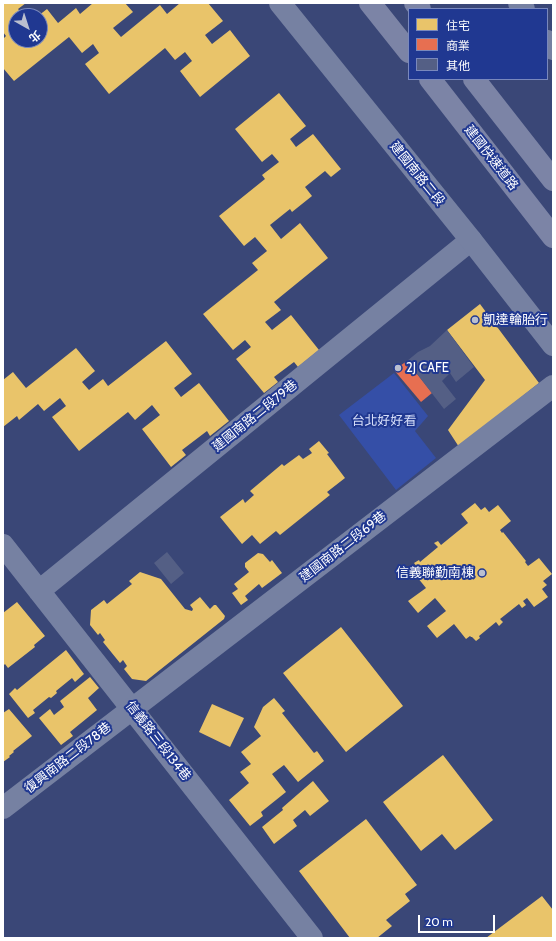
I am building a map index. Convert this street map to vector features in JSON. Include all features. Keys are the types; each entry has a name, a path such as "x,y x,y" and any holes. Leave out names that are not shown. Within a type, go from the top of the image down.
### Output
{"highway":[{"path":"370,3 408,51"},
{"name":"建國快速道路","path":"431,80 553,237"},
{"path":"475,80 553,180"}],"street":[{"name":"建國南路二段","path":"280,3 471,240 553,346"},
{"name":"建國南路二段79巷","path":"39,591 471,240"},
{"name":"建國南路二段69巷","path":"132,709 553,386"},
{"name":"信義路三段134巷","path":"3,545 312,938"},
{"name":"復興南路二段78巷","path":"3,808 132,709"}],"green space":[{"name":"台北好好看","path":"394,373 428,416 415,431 436,458 396,490 339,415"}],"building: 住宅":[{"path":"3,3 26,3 19,8 8,8 8,48 48,48 48,10 58,23 76,8 80,14 93,3 125,3 133,12 113,28 121,37 160,5 167,14 180,3 208,3 223,21 205,35 212,44 230,30 250,56 200,97 180,71 192,61 185,52 175,60 165,48 109,94 85,64 99,53 93,44 82,53 69,37 14,81 3,68 3,39 6,36 3,32"},
{"path":"279,93 306,126 290,139 296,147 313,134 341,169 331,177 325,171 305,187 312,196 292,212 290,209 270,225 281,239 300,223 328,258 274,302 281,310 265,322 272,330 291,315 319,350 298,367 294,362 274,377 278,382 264,393 236,359 251,347 245,340 233,350 203,314 258,270 252,263 267,251 255,237 244,246 219,216 265,179 262,175 279,162 272,154 262,162 235,129"},
{"path":"480,304 539,383 459,447 448,430 485,380 447,330"},
{"path":"166,341 192,374 174,388 181,397 199,383 229,421 210,436 207,431 182,450 186,455 171,467 142,429 160,415 152,405 135,420 128,412 79,451 52,417 66,406 60,398 44,411 38,404 19,420 17,416 3,427 3,380 13,372 26,388 76,348 95,371 82,382 89,390 103,379 108,386"},
{"path":"319,441 329,453 327,454 345,478 327,492 330,495 280,535 276,531 260,544 252,535 242,544 220,517 243,499 245,503 254,495 250,491 282,464 284,466 299,455 303,459 312,453 309,449"},
{"name":"信義聯勤南棟","path":"475,503 481,510 485,507 489,512 498,505 511,521 500,530 526,561 525,562 528,566 539,558 552,574 543,581 547,585 542,589 548,597 534,607 527,598 523,601 526,605 522,608 519,604 500,619 503,622 499,626 496,622 479,636 480,638 476,641 470,636 466,639 454,624 437,638 427,626 446,611 435,598 418,613 408,601 426,588 413,572 418,568 414,563 419,560 420,562 438,547 434,543 438,541 441,545 468,523 461,514"},
{"path":"258,553 263,554 270,562 272,560 282,573 262,588 259,584 245,596 248,600 241,605 232,593 238,589 234,584 249,572 245,567 245,563"},
{"path":"140,572 161,579 185,609 192,611 193,609 190,605 200,597 210,609 216,605 225,616 224,619 146,681 132,679 124,669 127,666 123,660 120,663 103,642 105,640 100,633 98,635 90,625 91,610 104,600 107,604 132,584 129,581"},
{"path":"17,602 45,636 34,645 35,647 8,668 5,664 3,666 3,613"},
{"path":"341,627 403,706 346,752 283,673"},
{"path":"66,650 84,674 75,682 72,678 56,691 57,693 51,698 49,697 33,710 35,713 28,718 9,694 15,688 17,690"},
{"path":"90,677 99,688 88,698 97,710 70,732 73,736 61,745 39,718 50,709 54,715 64,707 60,701"},
{"path":"274,698 285,711 282,713 314,753 317,751 324,761 298,782 284,765 272,774 286,792 261,812 263,816 250,826 229,800 249,783 240,772 251,764 241,752 261,736 254,727 263,707"},
{"path":"212,704 244,718 230,747 199,732"},
{"path":"9,709 32,736 13,751 14,752 9,756 10,757 3,762 3,713"},
{"path":"443,755 493,820 455,850 442,834 421,851 383,802"},
{"path":"313,781 329,801 310,816 305,810 293,820 297,826 274,844 262,827 283,810 282,808"},
{"path":"366,819 417,885 405,894 410,901 386,920 392,926 377,938 350,938 299,871"},
{"path":"542,896 553,910 553,938 486,938"}],"building: 商業":[{"path":"407,361 432,393 421,402 394,370"}],"building: 其他":[{"path":"447,330 474,367 456,382 450,373 442,381 456,399 444,409 407,361 418,352 430,346"},
{"path":"167,552 184,573 171,584 154,563"}],"place":[{"name":"凱達輪胎行","path":"475,320"},
{"name":"2J CAFE","path":"398,368"},
{"name":"信義聯勤南棟","path":"482,573"}]}
